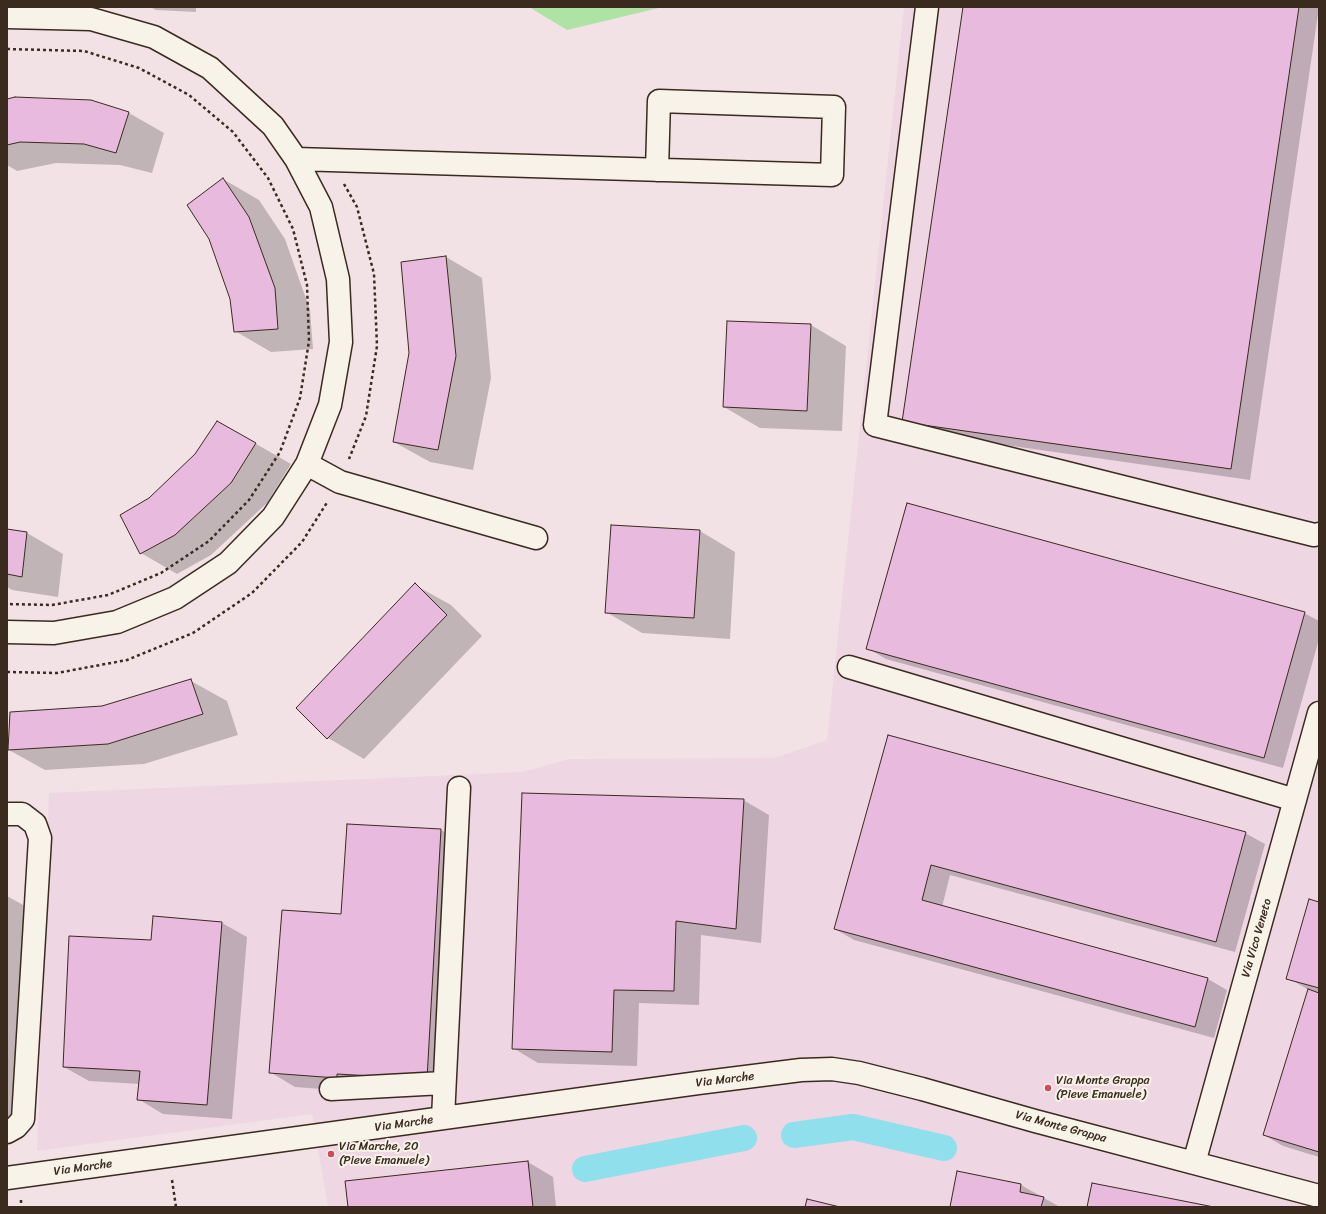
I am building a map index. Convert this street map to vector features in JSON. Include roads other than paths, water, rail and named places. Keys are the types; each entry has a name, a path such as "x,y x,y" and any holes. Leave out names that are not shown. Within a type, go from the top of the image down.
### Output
{"street":[{"path":"926,7 875,425 1314,535 1319,534"},
{"path":"7,17 91,19 154,38 210,68 273,126 296,159 321,207 338,279 341,342 330,405 307,464 273,517 228,563 175,598 117,622 54,633 7,632"},
{"path":"296,159 656,170 832,175 834,107 659,101 656,170"},
{"path":"307,464 340,482 536,538"},
{"path":"849,667 1295,800"},
{"name":"Via Vico Veneto","path":"1194,1163 1319,713"},
{"path":"443,1118 459,788"},
{"path":"7,814 22,814 35,824 40,838 23,1119 16,1127 7,1132"},
{"name":"Via Monte Grappa","path":"801,1070 832,1069 859,1073 1319,1196"},
{"name":"Via Marche","path":"7,1178 801,1070"},
{"path":"331,1089 444,1083"}],"waterway":[{"path":"794,1135 853,1127 944,1148"},
{"path":"585,1169 744,1138"}],"place":[{"name":"Via Monte Grappa (Pieve Emanuele)","path":"1048,1088"},
{"name":"Via Marche, 20 (Pieve Emanuele)","path":"331,1154"}]}
